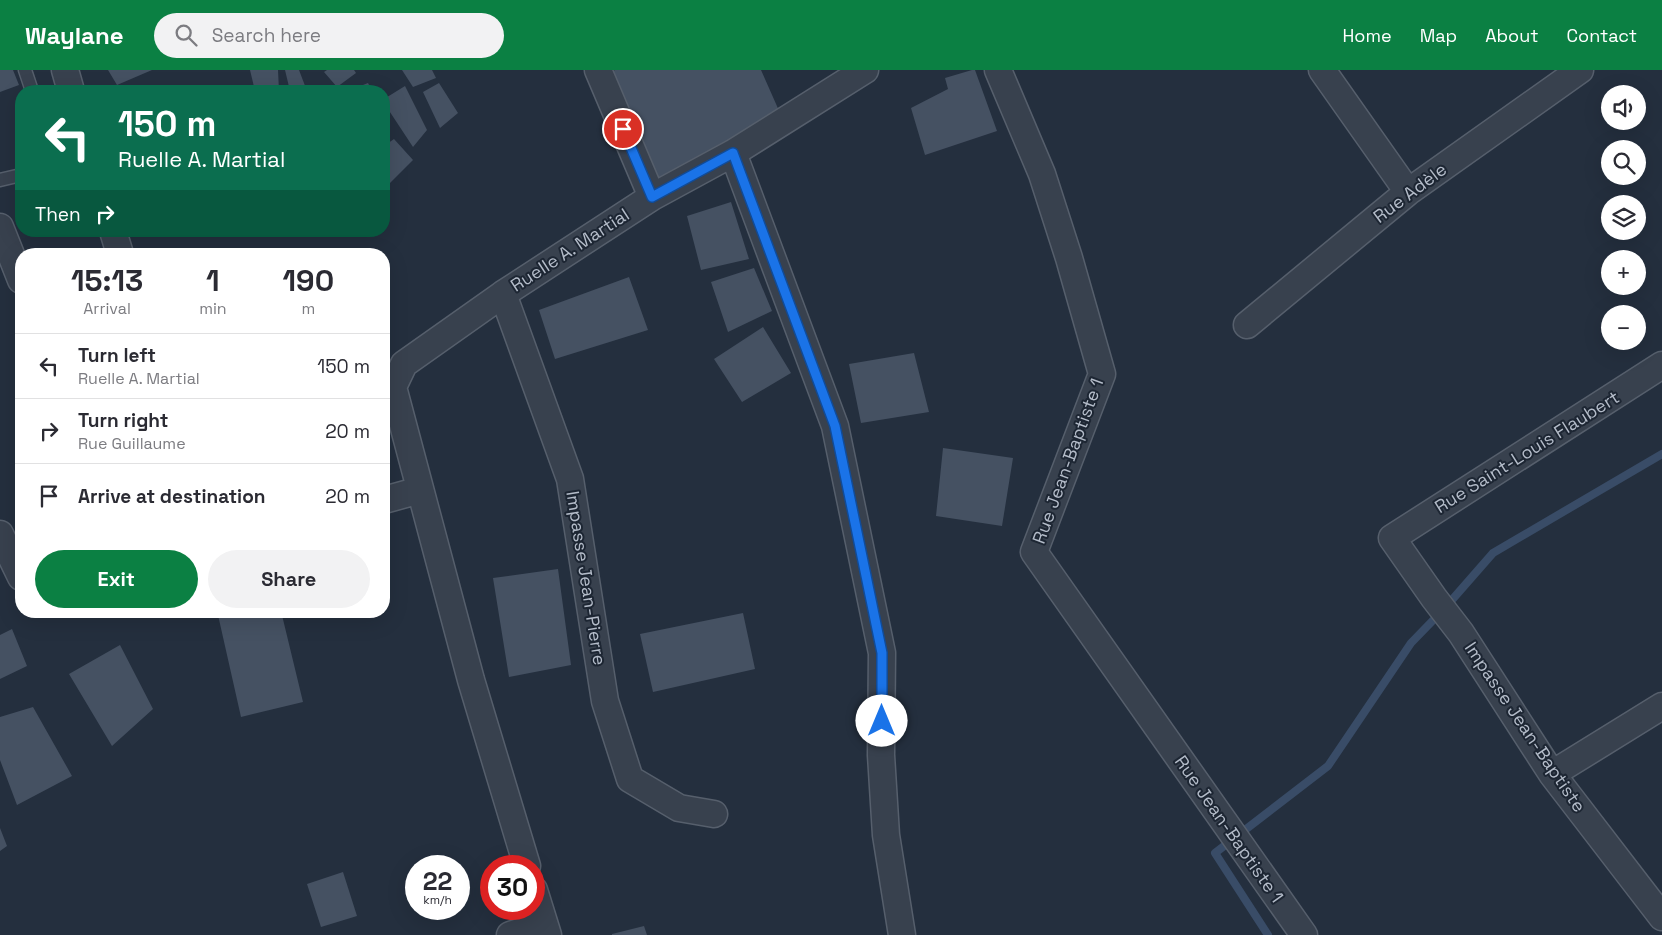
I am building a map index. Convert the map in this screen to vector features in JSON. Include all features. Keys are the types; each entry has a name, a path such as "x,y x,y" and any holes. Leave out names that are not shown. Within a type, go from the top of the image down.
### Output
{"street":[{"path":"66,70 70,85"},
{"path":"598,70 652,197"},
{"name":"Ruelle A. Martial","path":"390,379 404,364 503,294 652,197 733,153 865,70"},
{"name":"Rue Jean-Baptiste 1","path":"998,70 1042,174 1069,258 1102,374 1034,552 1304,935"},
{"path":"1322,70 1408,192"},
{"name":"Rue Adèle","path":"1247,325 1408,192 1580,70"},
{"path":"733,153 835,426 882,653 881,755 886,826 902,935"},
{"path":"0,227 15,265"},
{"name":"Impasse Jean-Pierre","path":"503,294 570,479 605,701 630,778 680,808 714,814"},
{"name":"Rue Saint-Louis Flaubert","path":"1392,538 1662,365"},
{"path":"390,388 472,680 524,855"},
{"path":"390,498 420,490"},
{"path":"0,534 15,565"},
{"name":"Impasse Jean-Baptiste","path":"1392,538 1448,616 1552,774 1662,917"},
{"path":"1552,774 1662,706"},
{"path":"510,935 546,930"}],"lane":[{"path":"25,70 30,85"},
{"path":"0,180 15,176"}],"building":[{"path":"0,70 13,70 19,85 0,92"},
{"path":"108,70 152,70 117,85"},
{"path":"250,70 278,70 279,85 254,85"},
{"path":"285,70 299,70 305,85 289,85"},
{"path":"327,70 354,70 356,73 340,85 335,85 324,72"},
{"path":"402,70 432,70 436,78 413,87"},
{"path":"615,70 761,70 784,122 652,197 601,78"},
{"path":"975,70 997,131 925,155 911,108 948,89 945,78"},
{"path":"439,83 458,113 440,128 423,92"},
{"path":"405,86 427,130 413,147 390,112 390,95"},
{"path":"394,139 413,160 390,183 390,142"},
{"path":"731,202 749,259 701,270 687,216"},
{"path":"754,268 772,311 728,332 711,282"},
{"path":"629,277 648,330 555,359 539,310"},
{"path":"763,327 791,373 742,402 714,359"},
{"path":"914,353 929,412 861,423 849,364"},
{"path":"943,448 1013,458 1002,526 936,516"},
{"path":"558,569 571,665 509,677 493,578"},
{"path":"743,613 755,669 653,692 640,634"},
{"path":"219,618 283,618 303,702 241,717"},
{"path":"12,629 27,666 0,679 0,635"},
{"path":"120,645 153,709 112,746 69,674"},
{"path":"33,707 72,776 17,805 0,760 0,717"},
{"path":"0,828 7,846 0,851"},
{"path":"343,872 357,916 321,927 307,884"},
{"path":"644,926 647,935 612,935 612,934"}],"waterway":[{"path":"1268,935 1215,853 1328,766 1411,643 1493,553 1662,454"}],"route":[{"path":"623,129 652,197 733,153 835,426 882,653 882,721"}]}
